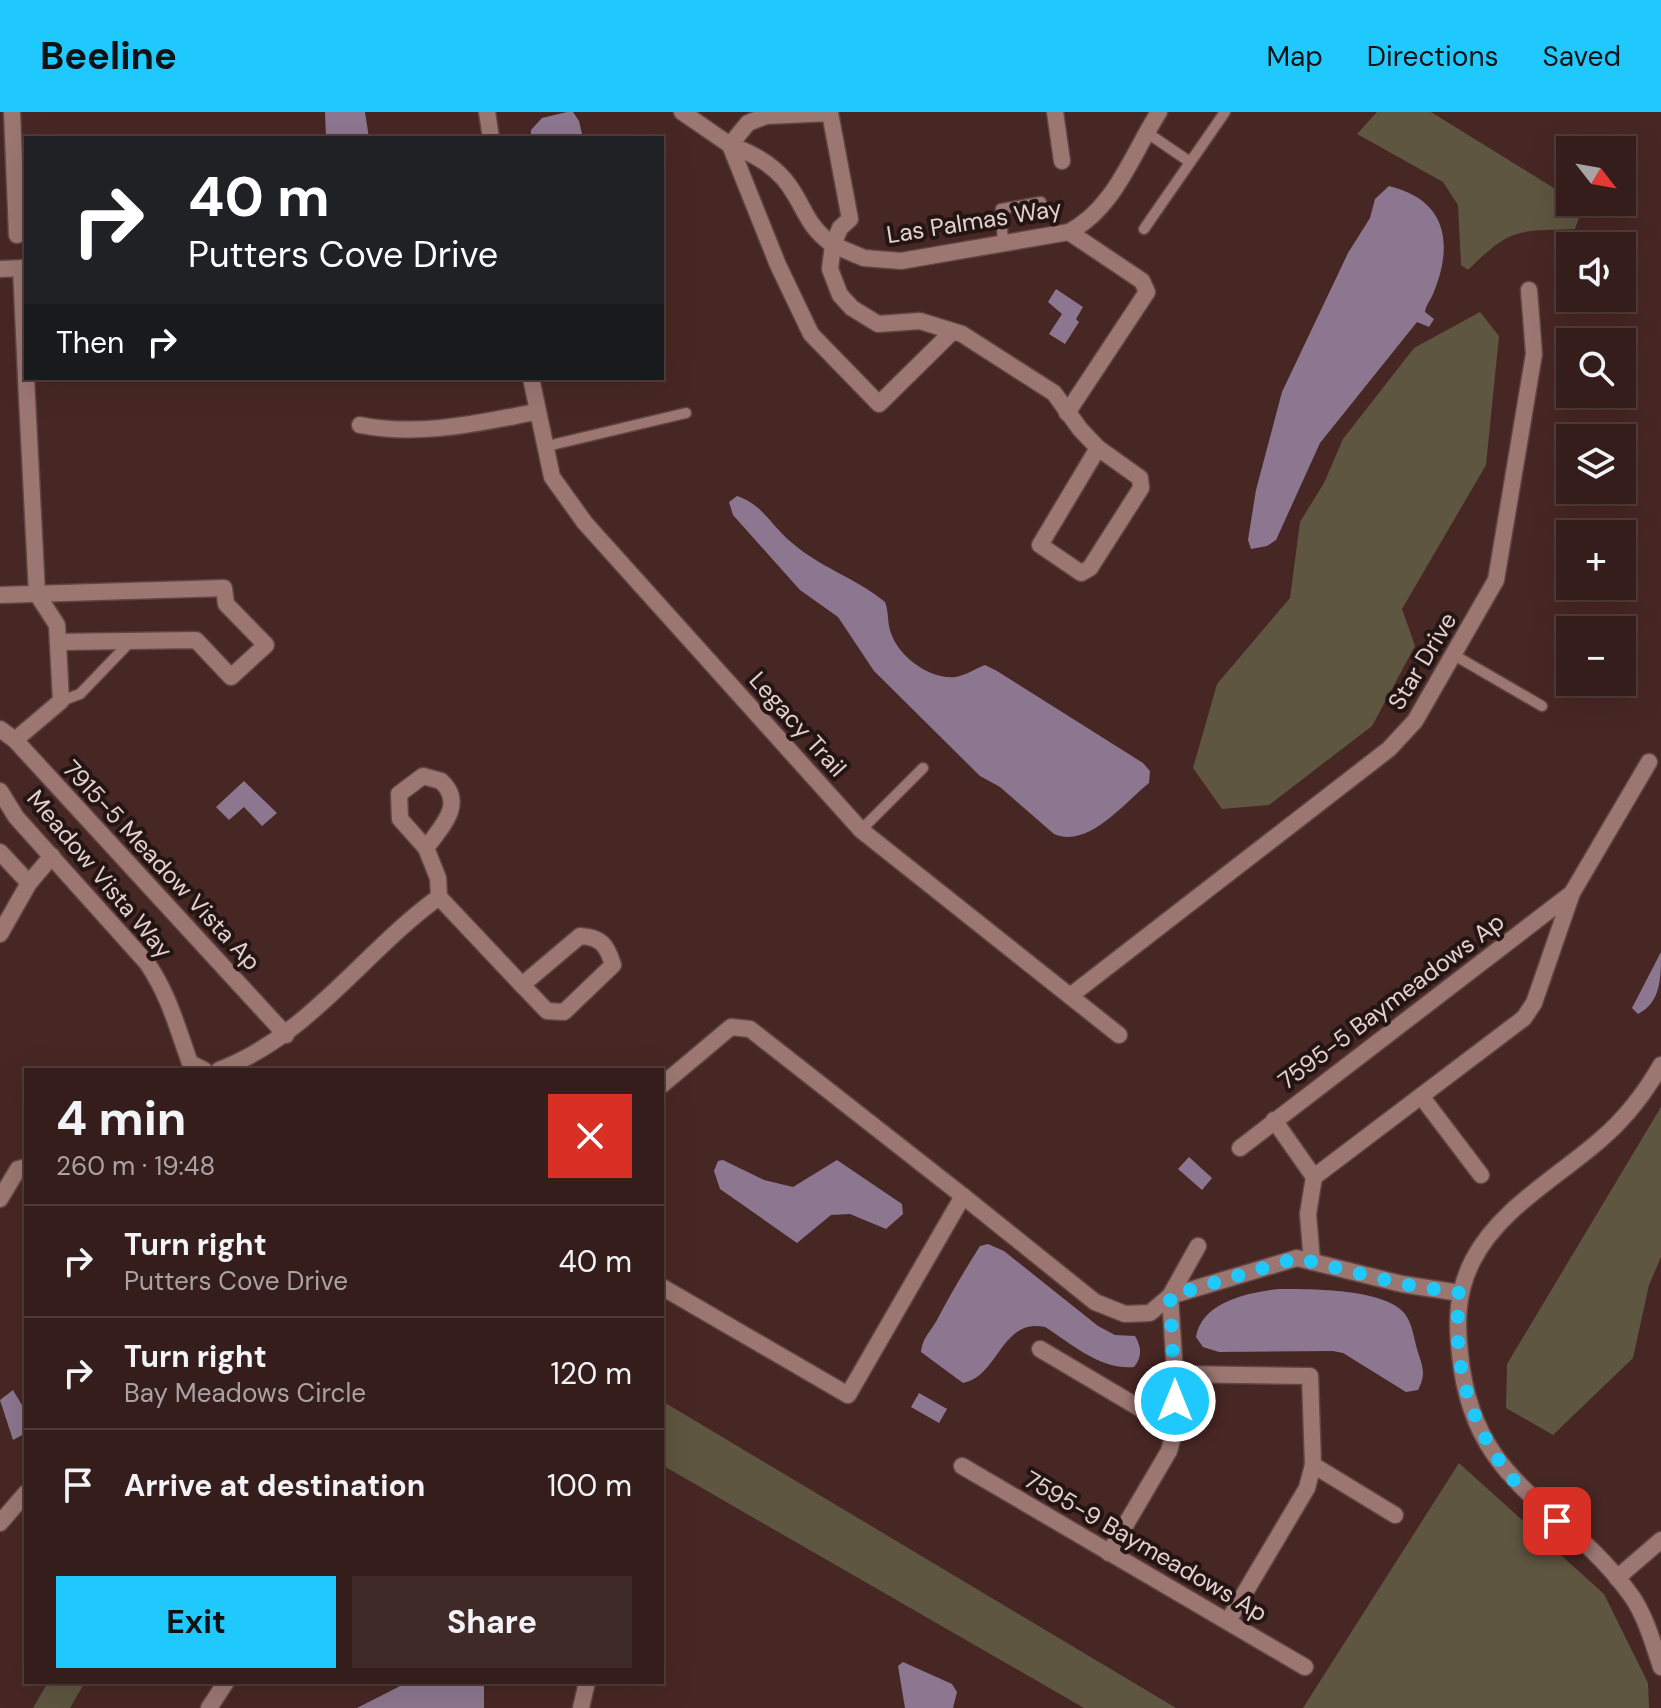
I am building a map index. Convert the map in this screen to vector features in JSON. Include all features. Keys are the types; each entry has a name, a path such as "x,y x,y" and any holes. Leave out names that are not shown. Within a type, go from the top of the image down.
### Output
{"street":[{"path":"12,112 14,235"},
{"path":"487,112 491,136"},
{"name":"Las Palmas Way","path":"682,112 730,145 753,154 785,180 814,231 833,245 884,262 1069,232 1100,211 1159,112"},
{"path":"1055,112 1062,161"},
{"path":"952,332 879,404 811,334 778,265 730,145 748,123 766,116 830,113 850,219 840,228 833,245 830,269 840,295 852,308 878,324 920,321 962,334 1054,393 1098,448 1140,478 1141,488 1090,568 1081,573 1040,545 1098,448"},
{"path":"1067,413 1147,292 1142,281 1069,232"},
{"path":"0,269 23,268 24,305"},
{"name":"Star Drive","path":"1070,996 1389,749 1415,721 1486,600 1503,557 1534,354 1529,290"},
{"path":"15,740 61,701 57,625 37,594 26,380"},
{"name":"Legacy Trail","path":"531,380 543,447 552,477 575,512 861,830 1119,1035"},
{"path":"360,425 391,431 425,431 536,412"},
{"path":"0,595 224,588 226,604 266,645 231,677 196,640 58,642"},
{"name":"7915-5 Meadow Vista Ap","path":"0,729 15,740 286,1035"},
{"path":"1312,1262 1308,1214 1314,1177 1524,1018 1534,1003 1572,893 1649,762"},
{"name":"Meadow Vista Way","path":"0,791 16,817 147,963 163,987 179,1024 190,1063 200,1068"},
{"path":"426,848 438,878 439,897 522,985 547,1011 564,1012 613,965 608,948 596,937 580,936 522,985"},
{"path":"0,852 29,883"},
{"path":"0,934 29,883 52,856"},
{"name":"7595-5 Baymeadows Ap","path":"1240,1148 1572,893"},
{"path":"224,1068 250,1058 286,1035 439,897"},
{"path":"664,1083 731,1027 750,1029 1111,1310 1125,1314 1150,1313 1170,1296 1198,1246"},
{"path":"1661,1065 1616,1125 1500,1222 1474,1259 1460,1293 1457,1329 1461,1371 1471,1409 1496,1459 1519,1487 1579,1537 1632,1596 1661,1667"},
{"path":"1421,1096 1481,1175"},
{"path":"1274,1120 1314,1177"},
{"path":"0,1199 18,1169 24,1168"},
{"path":"664,1288 848,1395 963,1196"},
{"path":"1170,1296 1297,1258 1402,1284 1460,1293"},
{"path":"1109,1553 1169,1451 1175,1429 1170,1296"},
{"path":"1040,1349 1175,1429"},
{"path":"1175,1374 1310,1376 1313,1465 1307,1488 1228,1621"},
{"path":"1313,1465 1395,1515"},
{"name":"7595-9 Baymeadows Ap","path":"962,1466 1305,1667"},
{"path":"0,1523 14,1500"},
{"path":"1617,1578 1661,1540"},
{"path":"209,1708 225,1684"},
{"path":"581,1708 587,1684"}],"lane":[{"path":"1144,229 1225,112"},
{"path":"1146,132 1190,162"},
{"path":"1003,244 1001,209 1041,202"},
{"path":"543,447 686,413"},
{"path":"61,701 80,694 132,640"},
{"path":"1454,655 1542,706"},
{"path":"861,830 923,768"}],"shaded area":[{"path":"325,112 365,112 369,136 326,136"},
{"path":"573,112 583,136 531,136 531,130 542,118"},
{"path":"1377,112 1431,112 1556,189 1556,216 1580,216 1575,229 1516,234 1495,246 1468,270 1461,265 1458,205 1443,182 1357,134"},
{"path":"1389,186 1423,202 1441,226 1444,242 1440,276 1425,312 1434,319 1429,327 1417,322 1320,443 1276,540 1267,546 1251,549 1248,540 1256,490 1282,392 1348,253 1370,218 1375,199"},
{"path":"1056,289 1083,307 1076,319 1079,322 1065,344 1049,334 1062,314 1048,302"},
{"path":"1480,312 1499,336 1486,465 1402,609 1415,646 1372,726 1269,805 1222,809 1193,768 1217,684 1290,598 1300,522 1324,483 1343,439 1414,348"},
{"path":"737,496 760,509 802,551 885,602 895,642 917,665 946,677 960,676 985,665 997,671 1143,763 1150,771 1149,783 1092,830 1067,837 1054,834 1000,787 980,776 874,671 838,617 800,590 733,515 729,502"},
{"path":"244,781 277,813 262,826 244,807 229,820 216,807"},
{"path":"1661,952 1658,988 1651,1003 1638,1014 1632,1008"},
{"path":"1661,1107 1661,1257 1649,1285 1633,1358 1553,1435 1506,1408 1507,1364"},
{"path":"1189,1157 1212,1178 1202,1190 1178,1169"},
{"path":"723,1160 764,1180 793,1187 837,1160 902,1204 903,1214 886,1229 850,1214 831,1215 797,1243 720,1189 714,1171 718,1161"},
{"path":"988,1244 1004,1251 1098,1326 1115,1335 1135,1336 1140,1352 1134,1367 1098,1360 1045,1327 1031,1326 1009,1339 985,1370 963,1383 921,1352 925,1338 974,1255 980,1246"},
{"path":"1278,1289 1345,1292 1395,1305 1409,1322 1422,1365 1423,1374 1418,1390 1406,1392 1343,1353 1219,1352 1203,1347 1196,1337 1200,1325 1216,1307 1253,1293"},
{"path":"13,1390 24,1409 24,1434 13,1440 0,1400"},
{"path":"919,1393 947,1409 939,1423 911,1407"},
{"path":"664,1402 1176,1708 1084,1708 664,1466"},
{"path":"1459,1463 1604,1594 1648,1683 1649,1708 1303,1708"},
{"path":"903,1662 952,1684 957,1692 953,1708 905,1708 898,1666"},
{"path":"47,1684 84,1684 70,1708 33,1708"},
{"path":"404,1684 484,1684 484,1708 357,1708"}],"route":[{"path":"1175,1401 1170,1296 1297,1258 1402,1284 1460,1293 1457,1329 1461,1371 1471,1409 1507,1475 1557,1521"}]}
